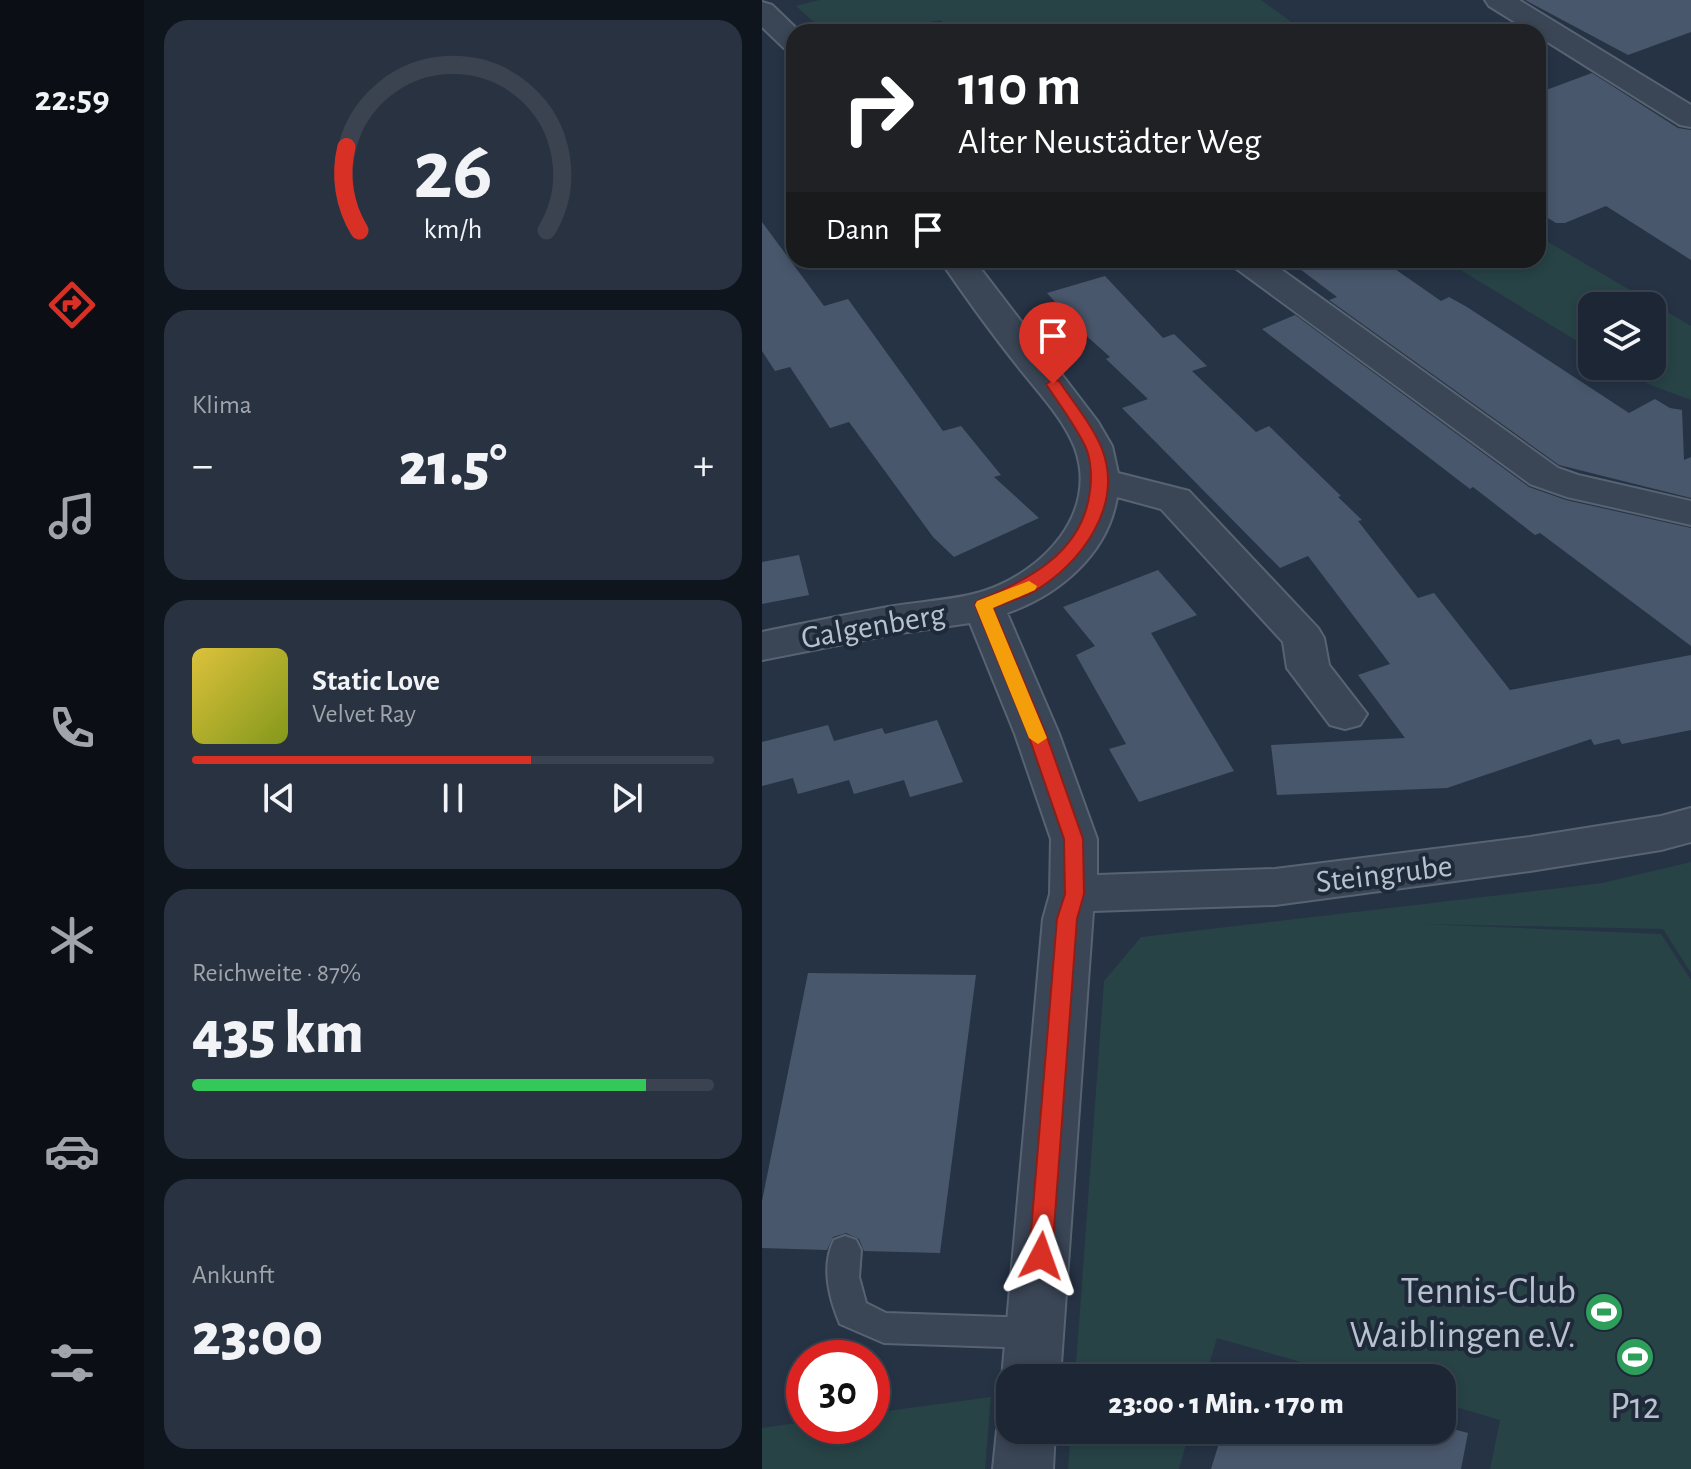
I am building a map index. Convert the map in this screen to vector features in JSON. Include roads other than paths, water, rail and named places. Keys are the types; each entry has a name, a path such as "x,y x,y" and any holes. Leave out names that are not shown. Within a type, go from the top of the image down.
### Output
{"street":[{"path":"1499,0 1538,24"},
{"path":"762,11 786,34"},
{"path":"1546,29 1691,118"},
{"path":"963,268 1074,415 1094,449 1100,480 1175,500 1303,638 1308,668 1345,714"},
{"path":"1257,268 1544,476 1567,485 1691,513"},
{"name":"Galgenberg","path":"762,646 883,621 983,605 1027,587 1067,556 1088,531 1097,507 1100,480"},
{"path":"983,605 1037,734 1074,839 1074,894 1067,919 1033,1356"},
{"name":"Steingrube","path":"1074,894 1275,887 1530,854 1661,833 1691,825"},
{"path":"1023,1469 1025,1444"}],"lane":[{"path":"845,1250 843,1277 852,1313 884,1328 1033,1356"}],"place":[{"name":"Tennis-Club Waiblingen e.V.","path":"1604,1312"},
{"name":"P12","path":"1635,1357"}]}
